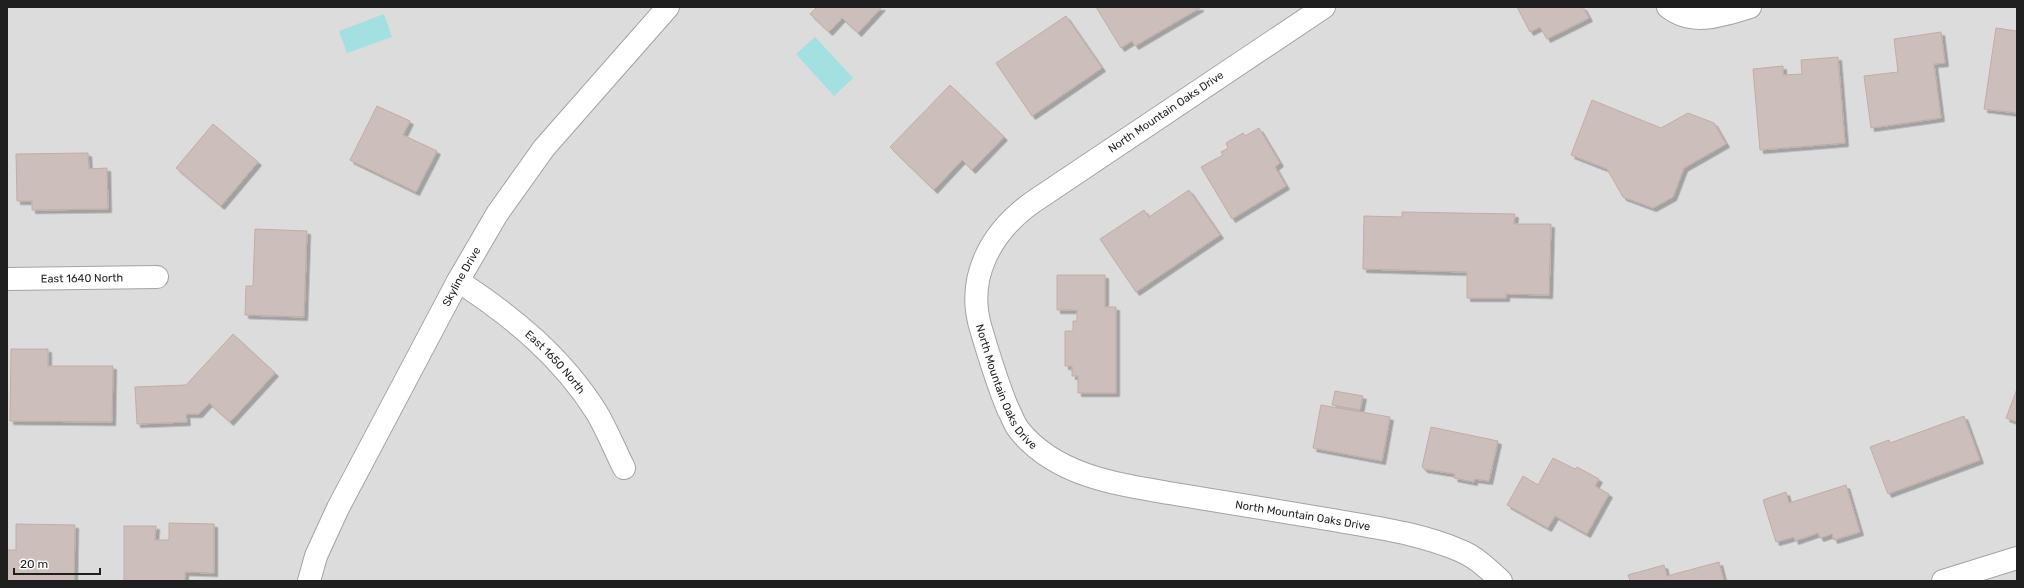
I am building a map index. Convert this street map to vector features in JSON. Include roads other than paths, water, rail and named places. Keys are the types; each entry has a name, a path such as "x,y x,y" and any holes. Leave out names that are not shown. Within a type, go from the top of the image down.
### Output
{"street":[{"name":"Skyline Drive","path":"309,581 316,556 338,508 458,281 497,214 544,148 668,7"},
{"name":"North Mountain Oaks Drive","path":"1324,7 1226,71 1026,207 1003,227 986,254 978,275 976,295 977,317 1000,391 1018,429 1035,447 1064,467 1118,484 1413,534 1462,551 1480,563 1501,581"},
{"path":"1668,7 1680,15 1696,19 1715,17 1750,7"},
{"name":"East 1640 North","path":"7,279 157,277"},
{"name":"East 1650 North","path":"458,281 495,305 545,347 597,413 624,468"},
{"path":"1943,581 2017,558"}],"water":[{"path":"384,14 392,37 347,53 339,31"},
{"path":"815,37 853,78 834,96 796,54"}]}
